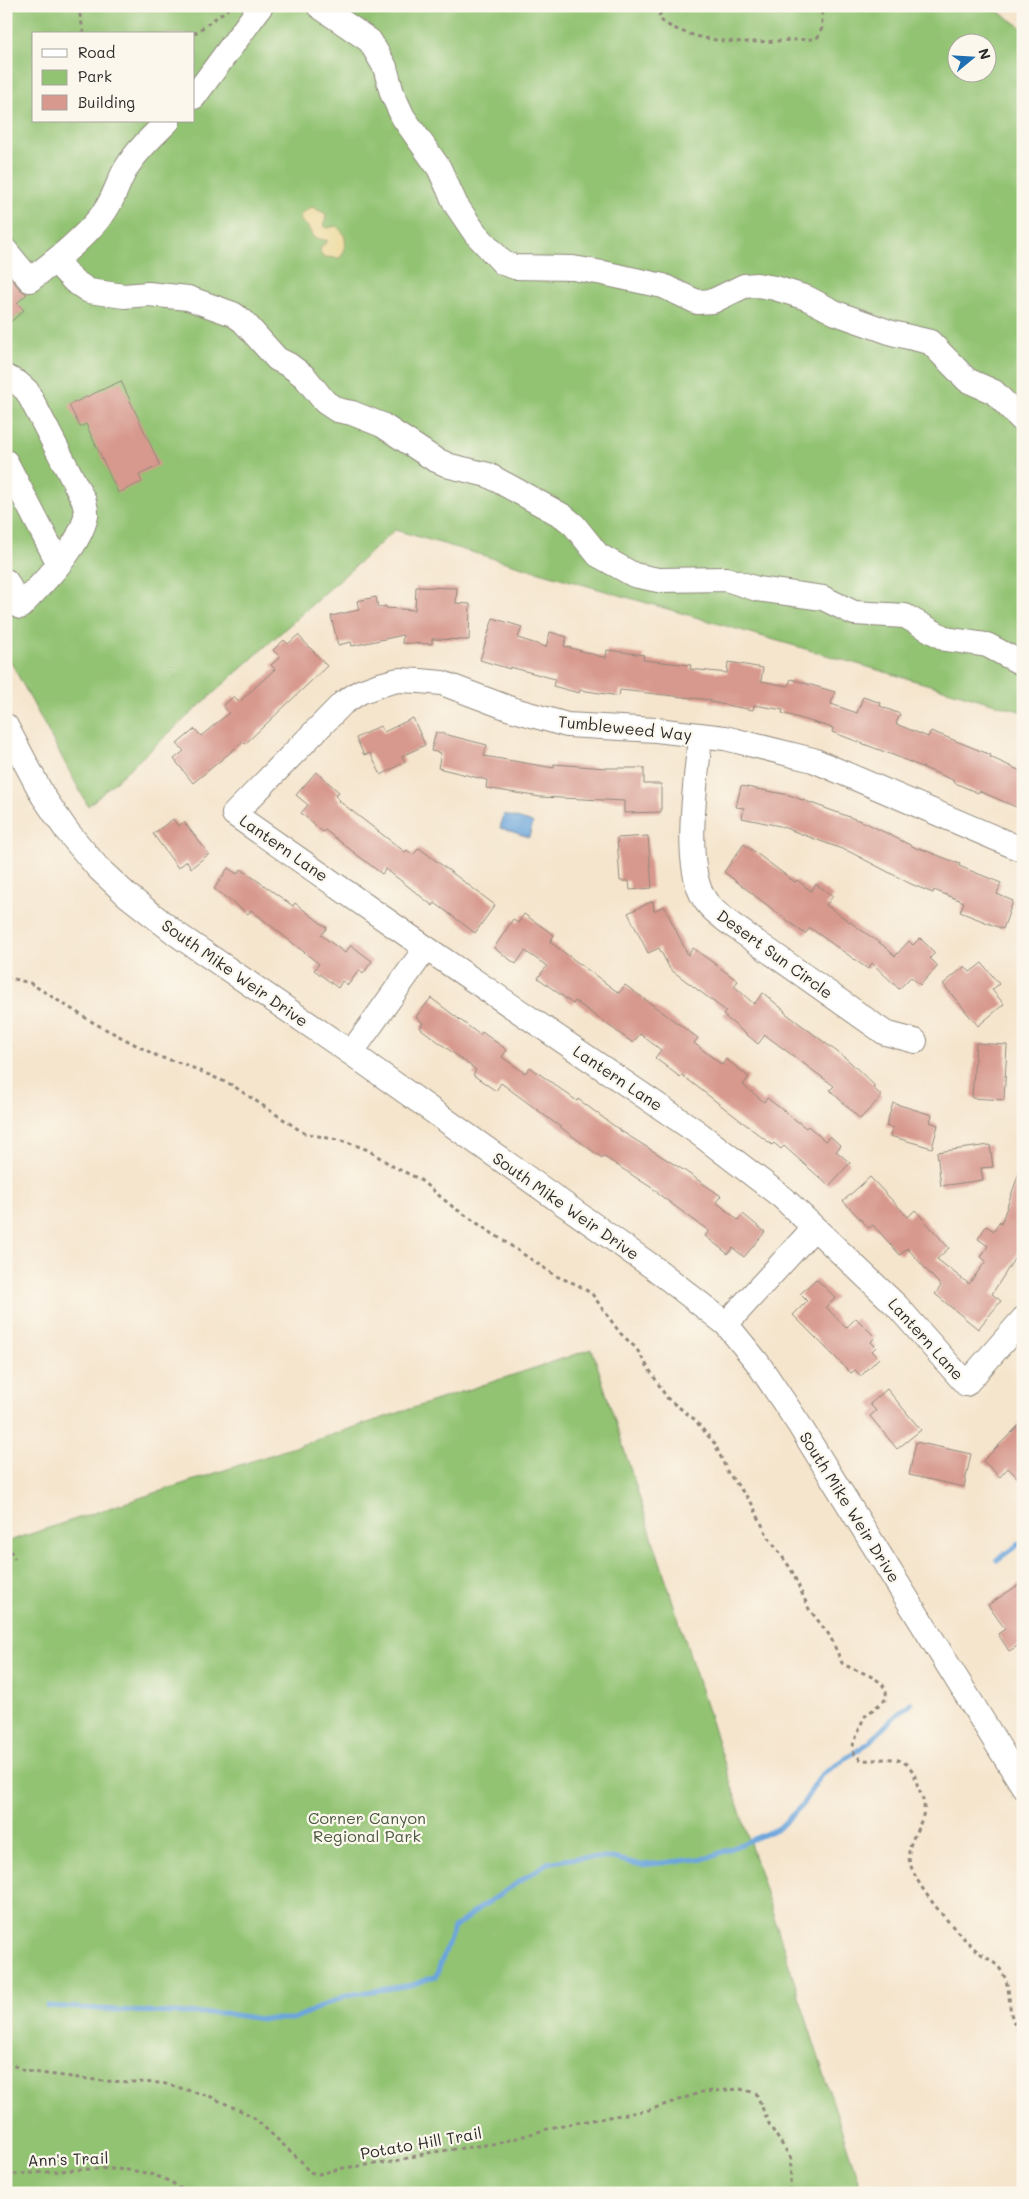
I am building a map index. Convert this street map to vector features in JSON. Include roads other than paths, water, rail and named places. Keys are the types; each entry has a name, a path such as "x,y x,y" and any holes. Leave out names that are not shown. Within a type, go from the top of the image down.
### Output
{"street":[{"path":"195,96 260,6"},
{"path":"319,6 370,40 385,67 392,93 403,117 439,168 456,205 475,233 503,263 515,267 573,268 603,273 663,286 698,302 712,301 744,286 757,285 775,288 807,298 836,313 892,333 930,342 967,380 994,392 1023,421"},
{"path":"6,251 30,280 55,261 102,215 117,191 126,167 142,147 167,122"},
{"path":"55,261 74,281 90,291 124,296 148,294 188,298 233,314 243,321 277,359 289,364 305,377 325,402 337,410 352,413 382,426 434,459 450,466 488,475 563,516 574,525 598,554 634,575 658,580 726,579 758,589 823,598 854,613 905,616 946,639 987,645 1023,664"},
{"path":"6,377 18,383 27,391 84,501 87,514 78,536 59,564 13,613"},
{"path":"6,462 59,564"},
{"path":"6,581 13,613"},
{"name":"Tumbleweed Way","path":"234,814 343,703 360,692 398,680 442,683 511,709 566,725 725,738 813,760 1023,850"},
{"name":"South Mike Weir Drive","path":"6,726 43,796 67,831 98,868 127,895 178,935 351,1053 657,1270 726,1324 757,1362 798,1423 1023,1786"},
{"name":"Desert Sun Circle","path":"700,735 692,848 696,882 703,897 713,910 728,922 885,1033 915,1041"},
{"name":"Lantern Lane","path":"234,814 426,948 697,1132 782,1197 897,1306 966,1384 1023,1319"},
{"path":"351,1053 426,948"},
{"path":"726,1324 814,1228"}],"water":[{"path":"504,814 533,823 529,837 500,828"}],"waterway":[{"path":"997,1560 1023,1541"},
{"path":"47,2006 169,2013 222,2013 260,2019 293,2019 347,1995 412,1985 436,1976 454,1928 477,1910 547,1863 576,1858 613,1858 642,1865 707,1858 779,1828 802,1805 821,1775 870,1742 892,1719 911,1703"}],"park label":[{"name":"Corner Canyon Regional Park","path":"367,1827"}]}
